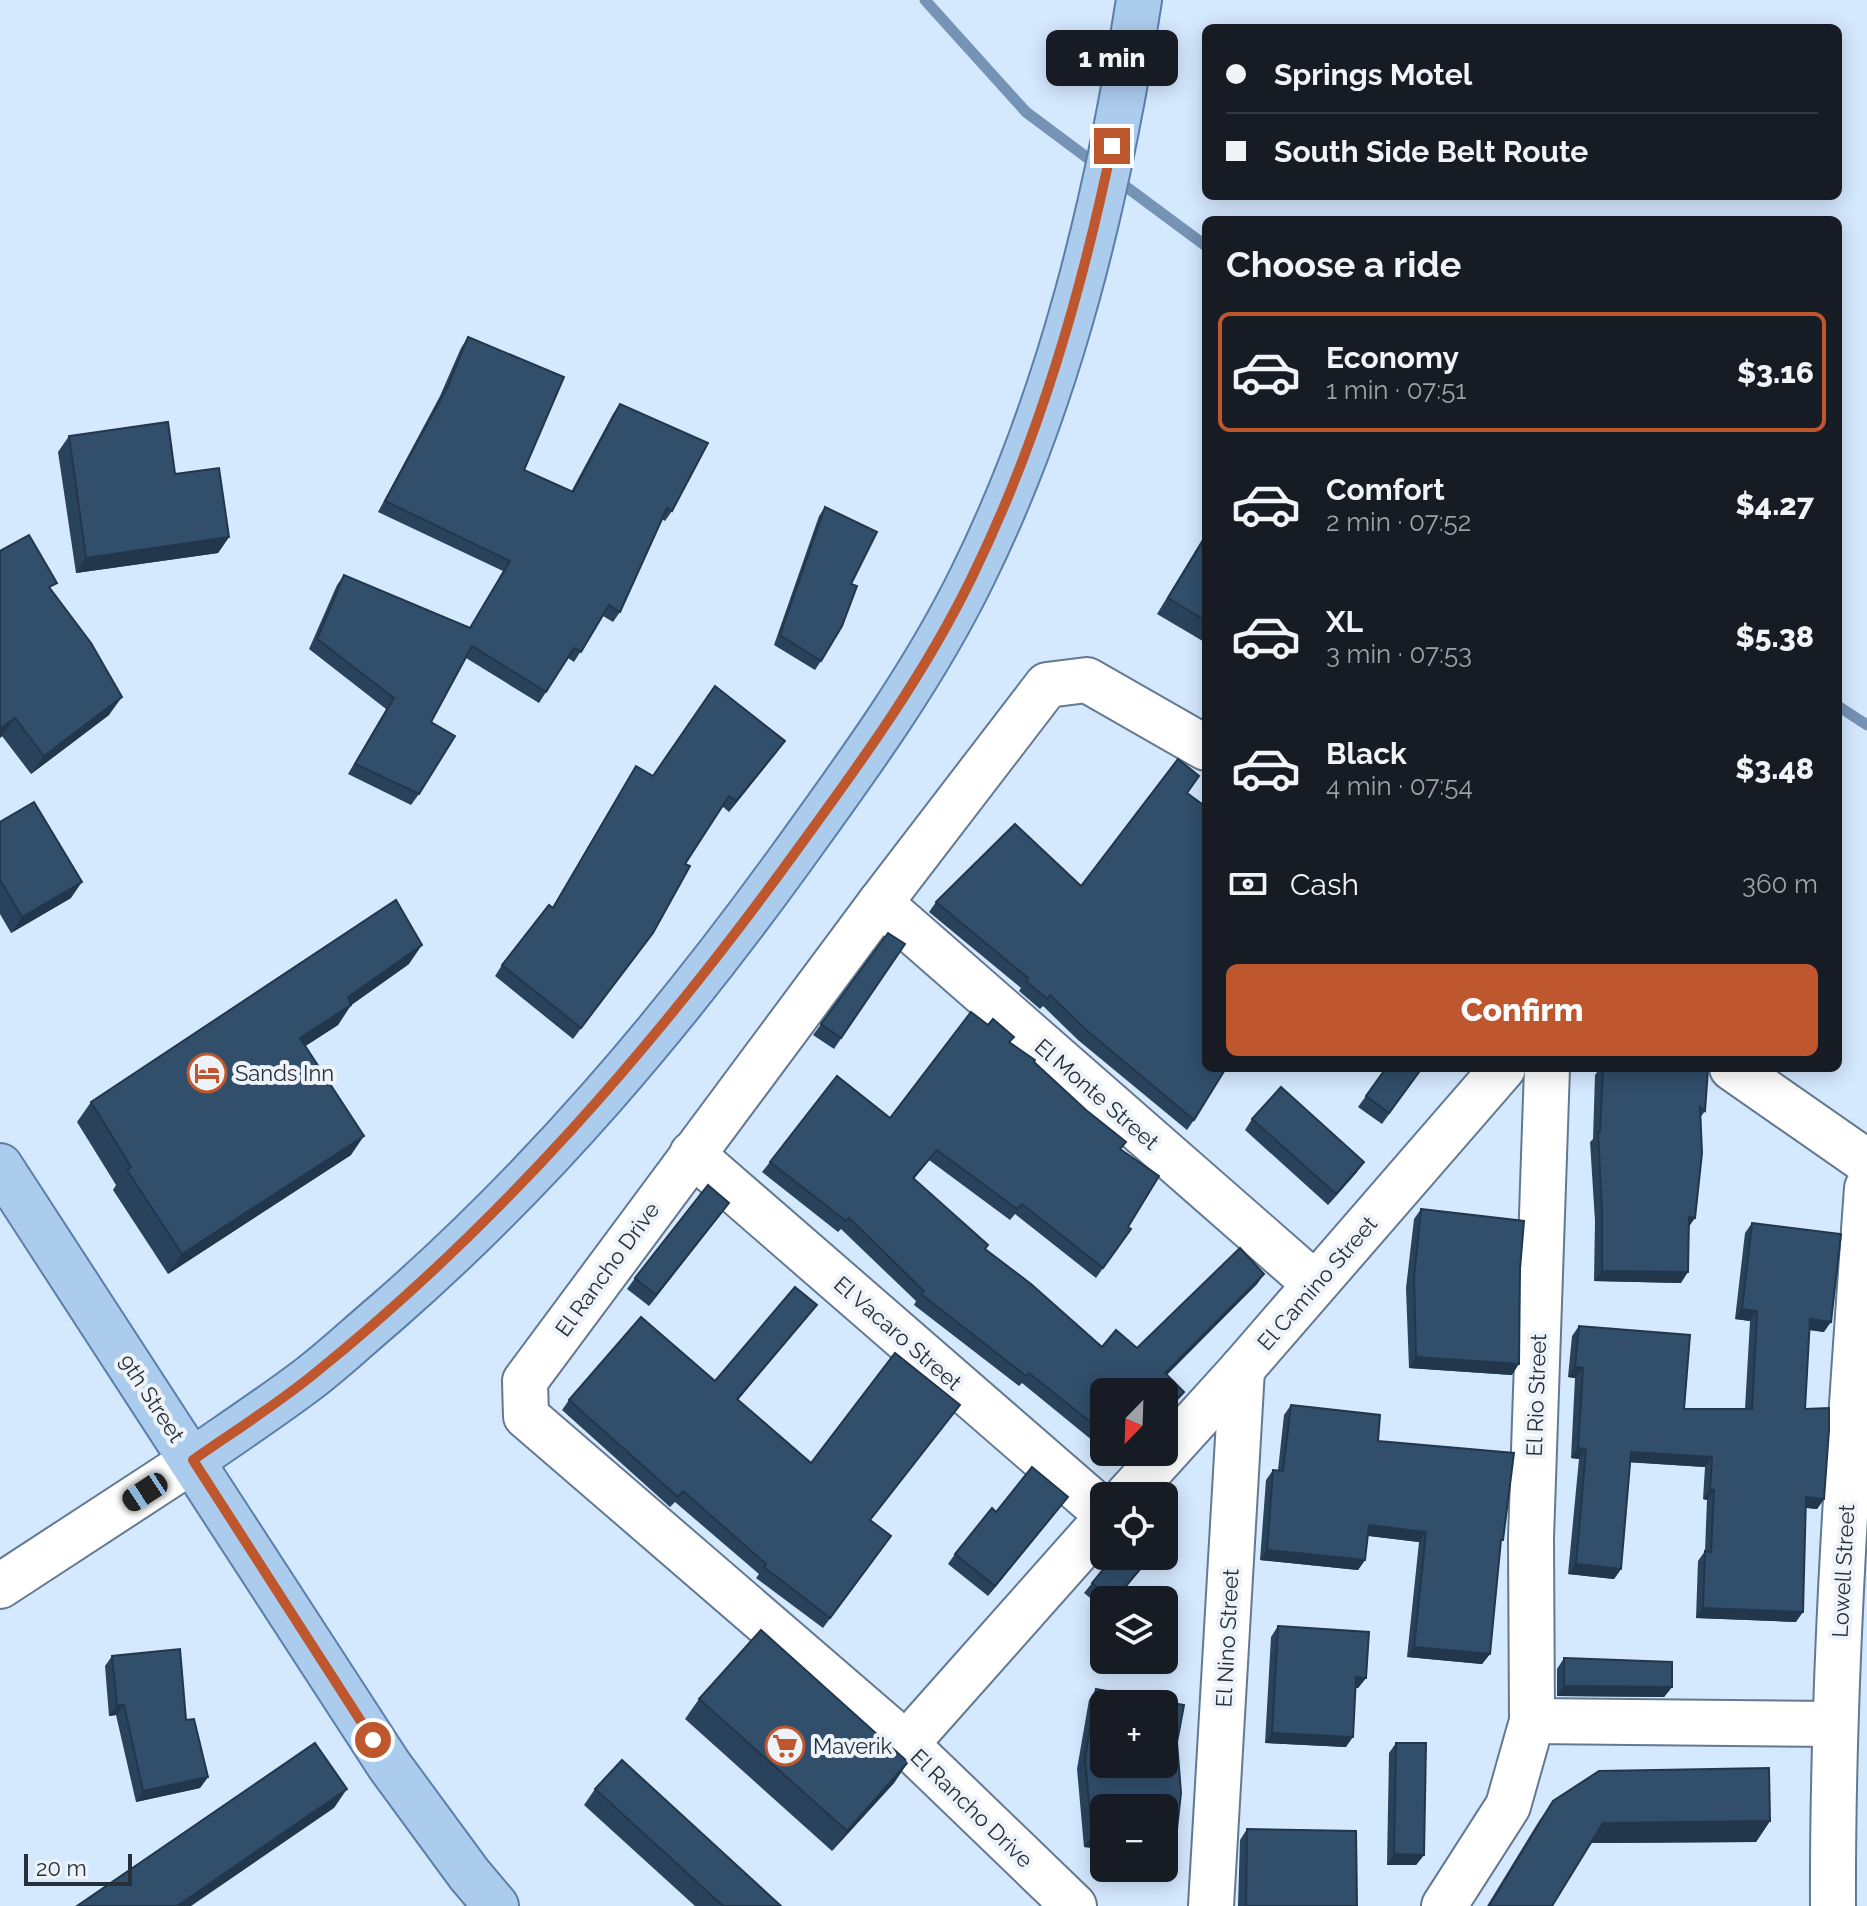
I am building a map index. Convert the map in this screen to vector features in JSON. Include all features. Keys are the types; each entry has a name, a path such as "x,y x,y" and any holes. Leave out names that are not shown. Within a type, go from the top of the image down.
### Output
{"main road":[{"path":"193,1460 313,1376 443,1263 537,1170 636,1060 759,903 861,763 917,676 972,577 1029,446 1069,326 1093,229 1129,62 1139,0"},
{"name":"9th Street","path":"0,1166 389,1765 496,1906"}],"street":[{"name":"El Rancho Drive","path":"1074,1906 906,1744 526,1416 525,1381 880,903 1047,685 1087,680 1202,746"},
{"name":"El Monte Street","path":"880,903 1315,1284"},
{"name":"El Camino Street","path":"1140,1482 1500,1072"},
{"name":"El Rio Street","path":"1444,1906 1508,1806 1532,1721 1531,1538 1547,1072"},
{"path":"1738,1072 1867,1162"},
{"name":"El Vacaro Street","path":"692,1154 1090,1500"},
{"name":"Lowell Street","path":"1833,1906 1850,1823 1835,1724 1853,1657 1849,1450 1867,1188"},
{"name":"El Nino Street","path":"1211,1906 1242,1369"},
{"path":"0,1586 193,1460"},
{"path":"906,1744 1090,1537"},
{"path":"1532,1721 1835,1724"}],"building":[{"path":"468,337 564,377 524,470 573,492 620,404 708,443 672,511 667,508 620,612 609,605 581,652 574,648 546,692 472,646 431,722 455,736 419,794 355,764 394,698 317,639 344,575 470,628 510,561 385,501 448,386"},
{"path":"168,422 175,474 219,468 229,537 86,558 69,436"},
{"path":"825,507 877,532 851,584 857,586 842,626 821,661 780,635"},
{"path":"29,535 57,583 49,587 91,643 122,697 44,756 15,718 0,729 0,551"},
{"path":"1202,543 1202,619 1168,598"},
{"path":"715,686 785,741 736,801 729,796 685,864 690,866 653,933 581,1028 502,965 549,905 553,908 636,766 653,776"},
{"path":"1178,759 1199,776 1187,793 1202,804 1202,1072 1224,1072 1194,1120 1085,1029 1050,995 1047,999 1026,981 1028,978 936,902 1015,824 1081,886"},
{"path":"34,802 82,882 22,917 0,880 0,822"},
{"path":"396,900 422,945 348,997 351,1005 300,1038 364,1136 182,1254 127,1170 131,1167 91,1102"},
{"path":"888,933 905,944 841,1038 821,1024"},
{"path":"971,1012 988,1025 993,1019 1014,1037 1009,1042 1035,1060 1086,1110 1126,1142 1120,1149 1159,1176 1128,1227 1131,1229 1103,1268 1022,1204 1017,1209 937,1150 913,1178 988,1245 985,1249 1031,1284 1102,1347 1116,1330 1137,1348 1240,1248 1264,1274 1165,1373 1170,1378 1090,1378 1090,1422 921,1294 924,1291 849,1218 846,1221 770,1162 837,1076 890,1118"},
{"path":"1383,1072 1419,1072 1389,1113 1366,1096"},
{"path":"1603,1072 1708,1072 1705,1111 1700,1107 1702,1153 1695,1218 1689,1217 1688,1272 1602,1271 1600,1132"},
{"path":"1281,1087 1364,1162 1336,1194 1252,1119"},
{"path":"708,1185 729,1203 656,1295 635,1278"},
{"path":"1421,1209 1524,1221 1519,1364 1416,1357 1414,1278"},
{"path":"1752,1223 1841,1234 1831,1322 1810,1319 1805,1409 1829,1408 1829,1430 1824,1499 1806,1497 1803,1612 1703,1608 1705,1551 1711,1552 1712,1457 1631,1452 1621,1569 1576,1564 1586,1449 1578,1448 1583,1368 1575,1367 1579,1326 1690,1335 1684,1409 1752,1409 1757,1311 1742,1309"},
{"path":"795,1287 817,1305 737,1399 811,1463 895,1353 960,1405 870,1520 891,1536 830,1618 764,1567 766,1564 683,1491 678,1497 569,1400 641,1317 715,1381"},
{"path":"1291,1405 1380,1415 1378,1441 1514,1453 1501,1540 1490,1654 1414,1647 1426,1532 1369,1525 1365,1560 1267,1550 1273,1470 1283,1471"},
{"path":"1032,1467 1068,1497 995,1586 955,1554 992,1508 996,1512"},
{"path":"1103,1570 1140,1570 1126,1586 1096,1586 1092,1583"},
{"path":"1278,1626 1369,1632 1366,1678 1356,1677 1353,1737 1272,1733"},
{"name":"Maverik","path":"761,1630 908,1762 847,1831 699,1699"},
{"path":"180,1649 186,1720 194,1719 208,1777 143,1791 124,1705 117,1705 112,1656"},
{"path":"1564,1658 1672,1662 1672,1687 1564,1686"},
{"path":"1178,1704 1184,1705 1178,1737"},
{"path":"1090,1727 1090,1778 1178,1778 1178,1755 1181,1793 1178,1820 1178,1794 1090,1794 1090,1814 1085,1759"},
{"path":"315,1743 347,1789 177,1906 77,1906"},
{"path":"1396,1743 1426,1743 1424,1855 1394,1854"},
{"path":"622,1760 781,1906 723,1906 595,1789"},
{"path":"1769,1768 1770,1821 1603,1823 1552,1906 1489,1906 1553,1801 1599,1771"},
{"path":"1247,1829 1356,1831 1357,1906 1246,1906"}],"waterway":[{"path":"925,0 1026,112 1097,165"},
{"path":"1117,180 1202,243"},
{"path":"1842,709 1867,725"}],"place":[{"name":"Sands Inn","path":"207,1073"},
{"name":"Maverik","path":"785,1746"}],"route":[{"path":"373,1740 193,1460 313,1376 443,1263 537,1170 636,1060 759,903 861,763 917,676 972,577 1029,446 1069,326 1112,146"}]}
